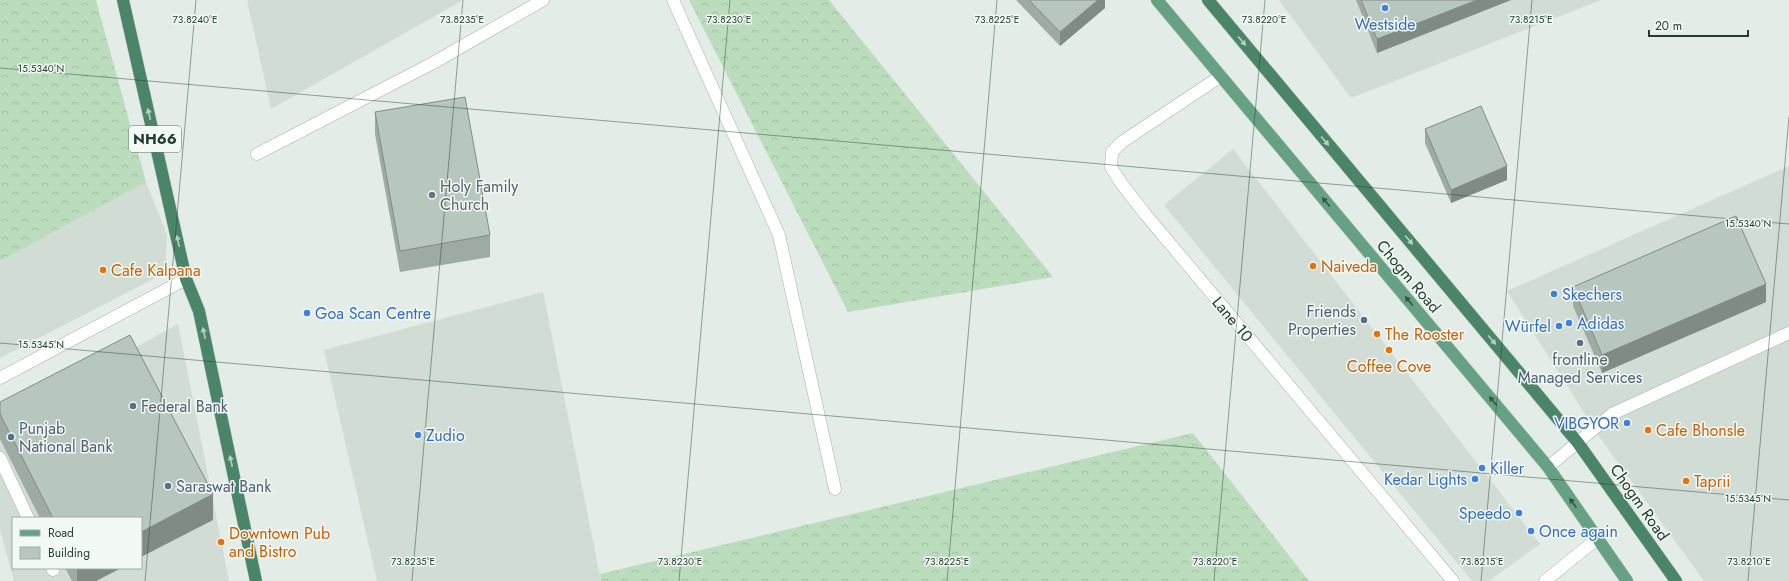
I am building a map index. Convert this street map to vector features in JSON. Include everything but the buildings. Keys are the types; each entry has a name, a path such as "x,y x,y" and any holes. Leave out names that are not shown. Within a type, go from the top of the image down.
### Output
{"highway":[{"name":"NH66","path":"123,0 186,279 199,311 256,581"},
{"name":"Chogm Road","path":"1208,0 1578,443 1676,581"}],"main road":[{"name":"Chogm Road","path":"1161,1 1221,76 1548,467 1627,581"}],"street":[{"path":"257,154 433,62 544,0"},
{"path":"673,0 779,234 836,489"},
{"name":"Lane 10","path":"1221,76 1122,142 1112,152 1111,166 1122,183 1152,221 1453,581"},
{"path":"0,378 186,279"},
{"path":"1548,467 1612,414 1789,332"},
{"path":"0,458 28,517"},
{"path":"1545,581 1598,538"}],"shaded area":[{"path":"247,0 463,0 271,109"},
{"path":"1279,0 1601,0 1351,98"},
{"path":"1233,149 1540,544 1489,581 1472,581 1164,205"},
{"path":"1789,166 1789,581 1704,581 1601,439 1507,291"},
{"path":"146,182 167,235 165,273 0,358 0,261"},
{"path":"543,292 601,581 377,581 324,350"},
{"path":"178,324 229,581 14,581 0,530 0,422"}],"green space":[{"path":"0,0 96,0 146,182 0,261"},
{"path":"689,0 829,0 1053,277 848,312"},
{"path":"1193,433 1309,581 601,581 600,574"}],"place":[{"name":"Westside","path":"1385,8"},
{"name":"Holy Family Church","path":"432,195"},
{"name":"Naiveda","path":"1313,266"},
{"name":"Cafe Kalpana","path":"103,270"},
{"name":"Skechers","path":"1554,294"},
{"name":"Goa Scan Centre","path":"307,313"},
{"name":"Friends Properties","path":"1364,320"},
{"name":"Adidas","path":"1569,323"},
{"name":"Würfel","path":"1559,326"},
{"name":"The Rooster","path":"1377,334"},
{"name":"frontline Managed Services","path":"1580,343"},
{"name":"Coffee Cove","path":"1389,350"},
{"name":"Federal Bank","path":"133,406"},
{"name":"VIBGYOR","path":"1627,423"},
{"name":"Cafe Bhonsle","path":"1648,430"},
{"name":"Zudio","path":"418,435"},
{"name":"Punjab National Bank","path":"11,437"},
{"name":"Killer","path":"1482,468"},
{"name":"Kedar Lights","path":"1475,479"},
{"name":"Taprii","path":"1686,481"},
{"name":"Saraswat Bank","path":"168,486"},
{"name":"Speedo","path":"1519,513"},
{"name":"Once again","path":"1531,531"},
{"name":"Downtown Pub and Bistro","path":"221,542"}]}
